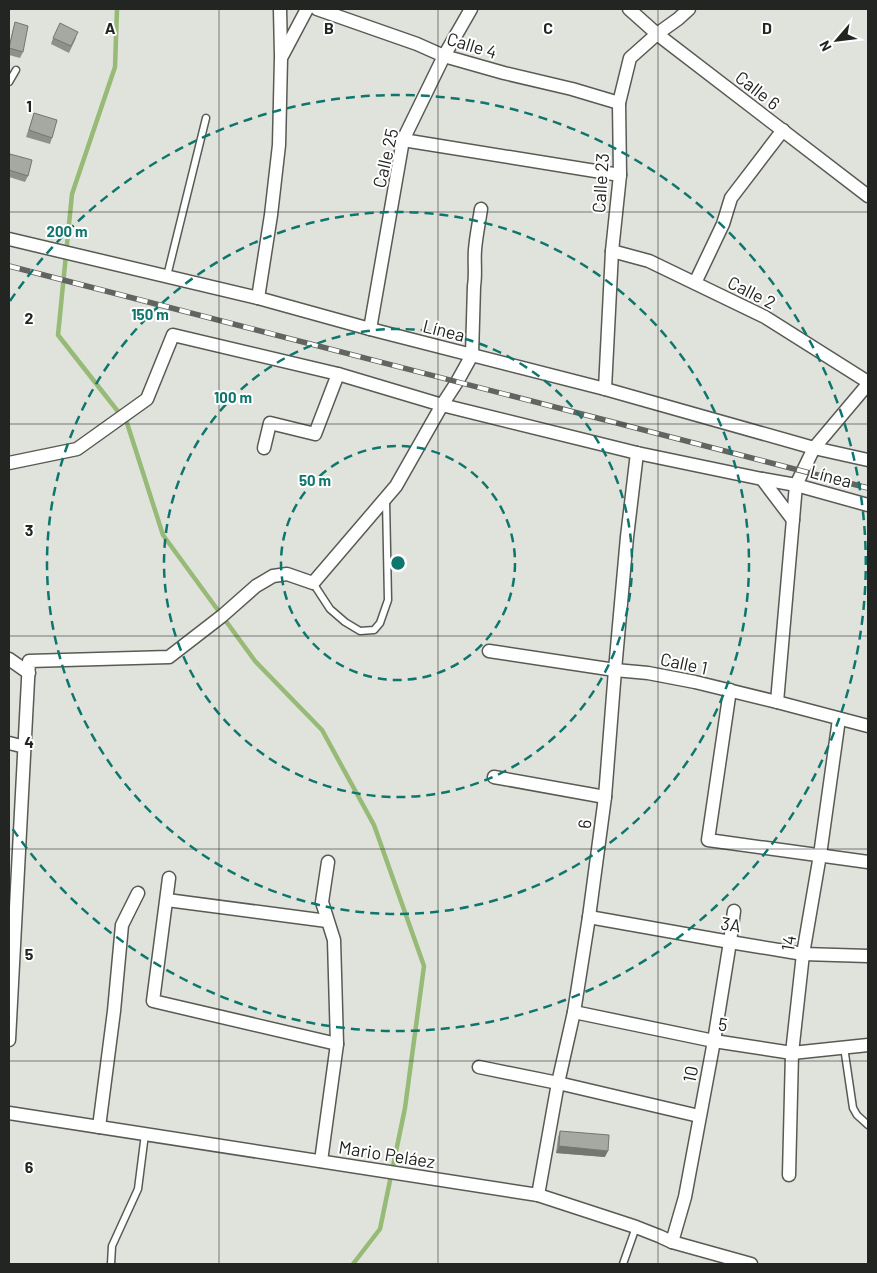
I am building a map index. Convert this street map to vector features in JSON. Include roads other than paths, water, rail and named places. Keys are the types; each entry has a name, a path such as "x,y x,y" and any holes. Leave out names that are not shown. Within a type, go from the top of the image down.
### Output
{"street":[{"path":"258,298 271,215 279,146 280,9"},
{"path":"281,58 307,9"},
{"name":"Calle 4","path":"317,9 417,44 444,56 619,103"},
{"name":"Calle 25","path":"370,329 403,140 444,56 471,9"},
{"name":"Calle 6","path":"629,9 657,34 868,196"},
{"name":"Calle 23","path":"605,389 612,252 620,174 619,103 630,58 689,9"},
{"path":"695,283 722,224 731,198 783,130"},
{"path":"403,140 620,174"},
{"path":"9,1040 30,661 169,657 222,616 256,586 273,576 287,574 313,583 396,486 472,355 476,276 474,264 481,210"},
{"name":"Línea","path":"9,239 258,298 370,329 605,389 814,448 868,460"},
{"name":"Calle 2","path":"612,252 649,261 765,317 868,383"},
{"name":"Línea","path":"9,463 77,449 147,400 173,334 338,374 442,405 637,453 796,485 868,505"},
{"path":"264,448 270,423 315,434 338,374"},
{"path":"777,702 796,485 814,448 868,383"},
{"name":"6","path":"538,1195 558,1083 574,1012 605,797 614,670 637,453"},
{"path":"762,479 793,520"},
{"name":"Calle 1","path":"489,651 614,670 648,673 730,690 868,726"},
{"path":"9,659 29,673"},
{"path":"730,690 708,840 868,862"},
{"name":"14","path":"789,1175 792,1053 803,954 820,855 839,719"},
{"path":"9,743 25,747"},
{"path":"494,777 605,797"},
{"path":"322,1161 337,1044 334,940 322,902 328,862"},
{"path":"169,878 153,1001 337,1044"},
{"path":"99,1127 114,1011 122,926 138,893"},
{"path":"167,900 327,921"},
{"name":"10","path":"672,1242 684,1197 714,1041 734,911"},
{"name":"3A","path":"589,916 803,954 868,956"},
{"name":"5","path":"574,1012 714,1041 792,1053 868,1045"},
{"path":"479,1067 558,1083 699,1116"},
{"name":"Mario Peláez","path":"9,1113 538,1195 636,1227 672,1242 749,1264"}],"lane":[{"path":"9,82 16,70"},
{"path":"167,276 206,118"},
{"path":"313,583 330,609 345,622 360,631 374,630 380,623 388,600 386,497"},
{"path":"844,1047 853,1108 857,1115 868,1125"},
{"path":"111,1264 112,1246 138,1189 145,1134"},
{"path":"623,1264 636,1227"}],"waterway":[{"path":"117,9 115,67 72,194 58,335 127,423 163,535 255,661 322,730 374,825 424,966 405,1108 380,1229 353,1264"}],"railway":[{"path":"9,266 868,488"}]}
